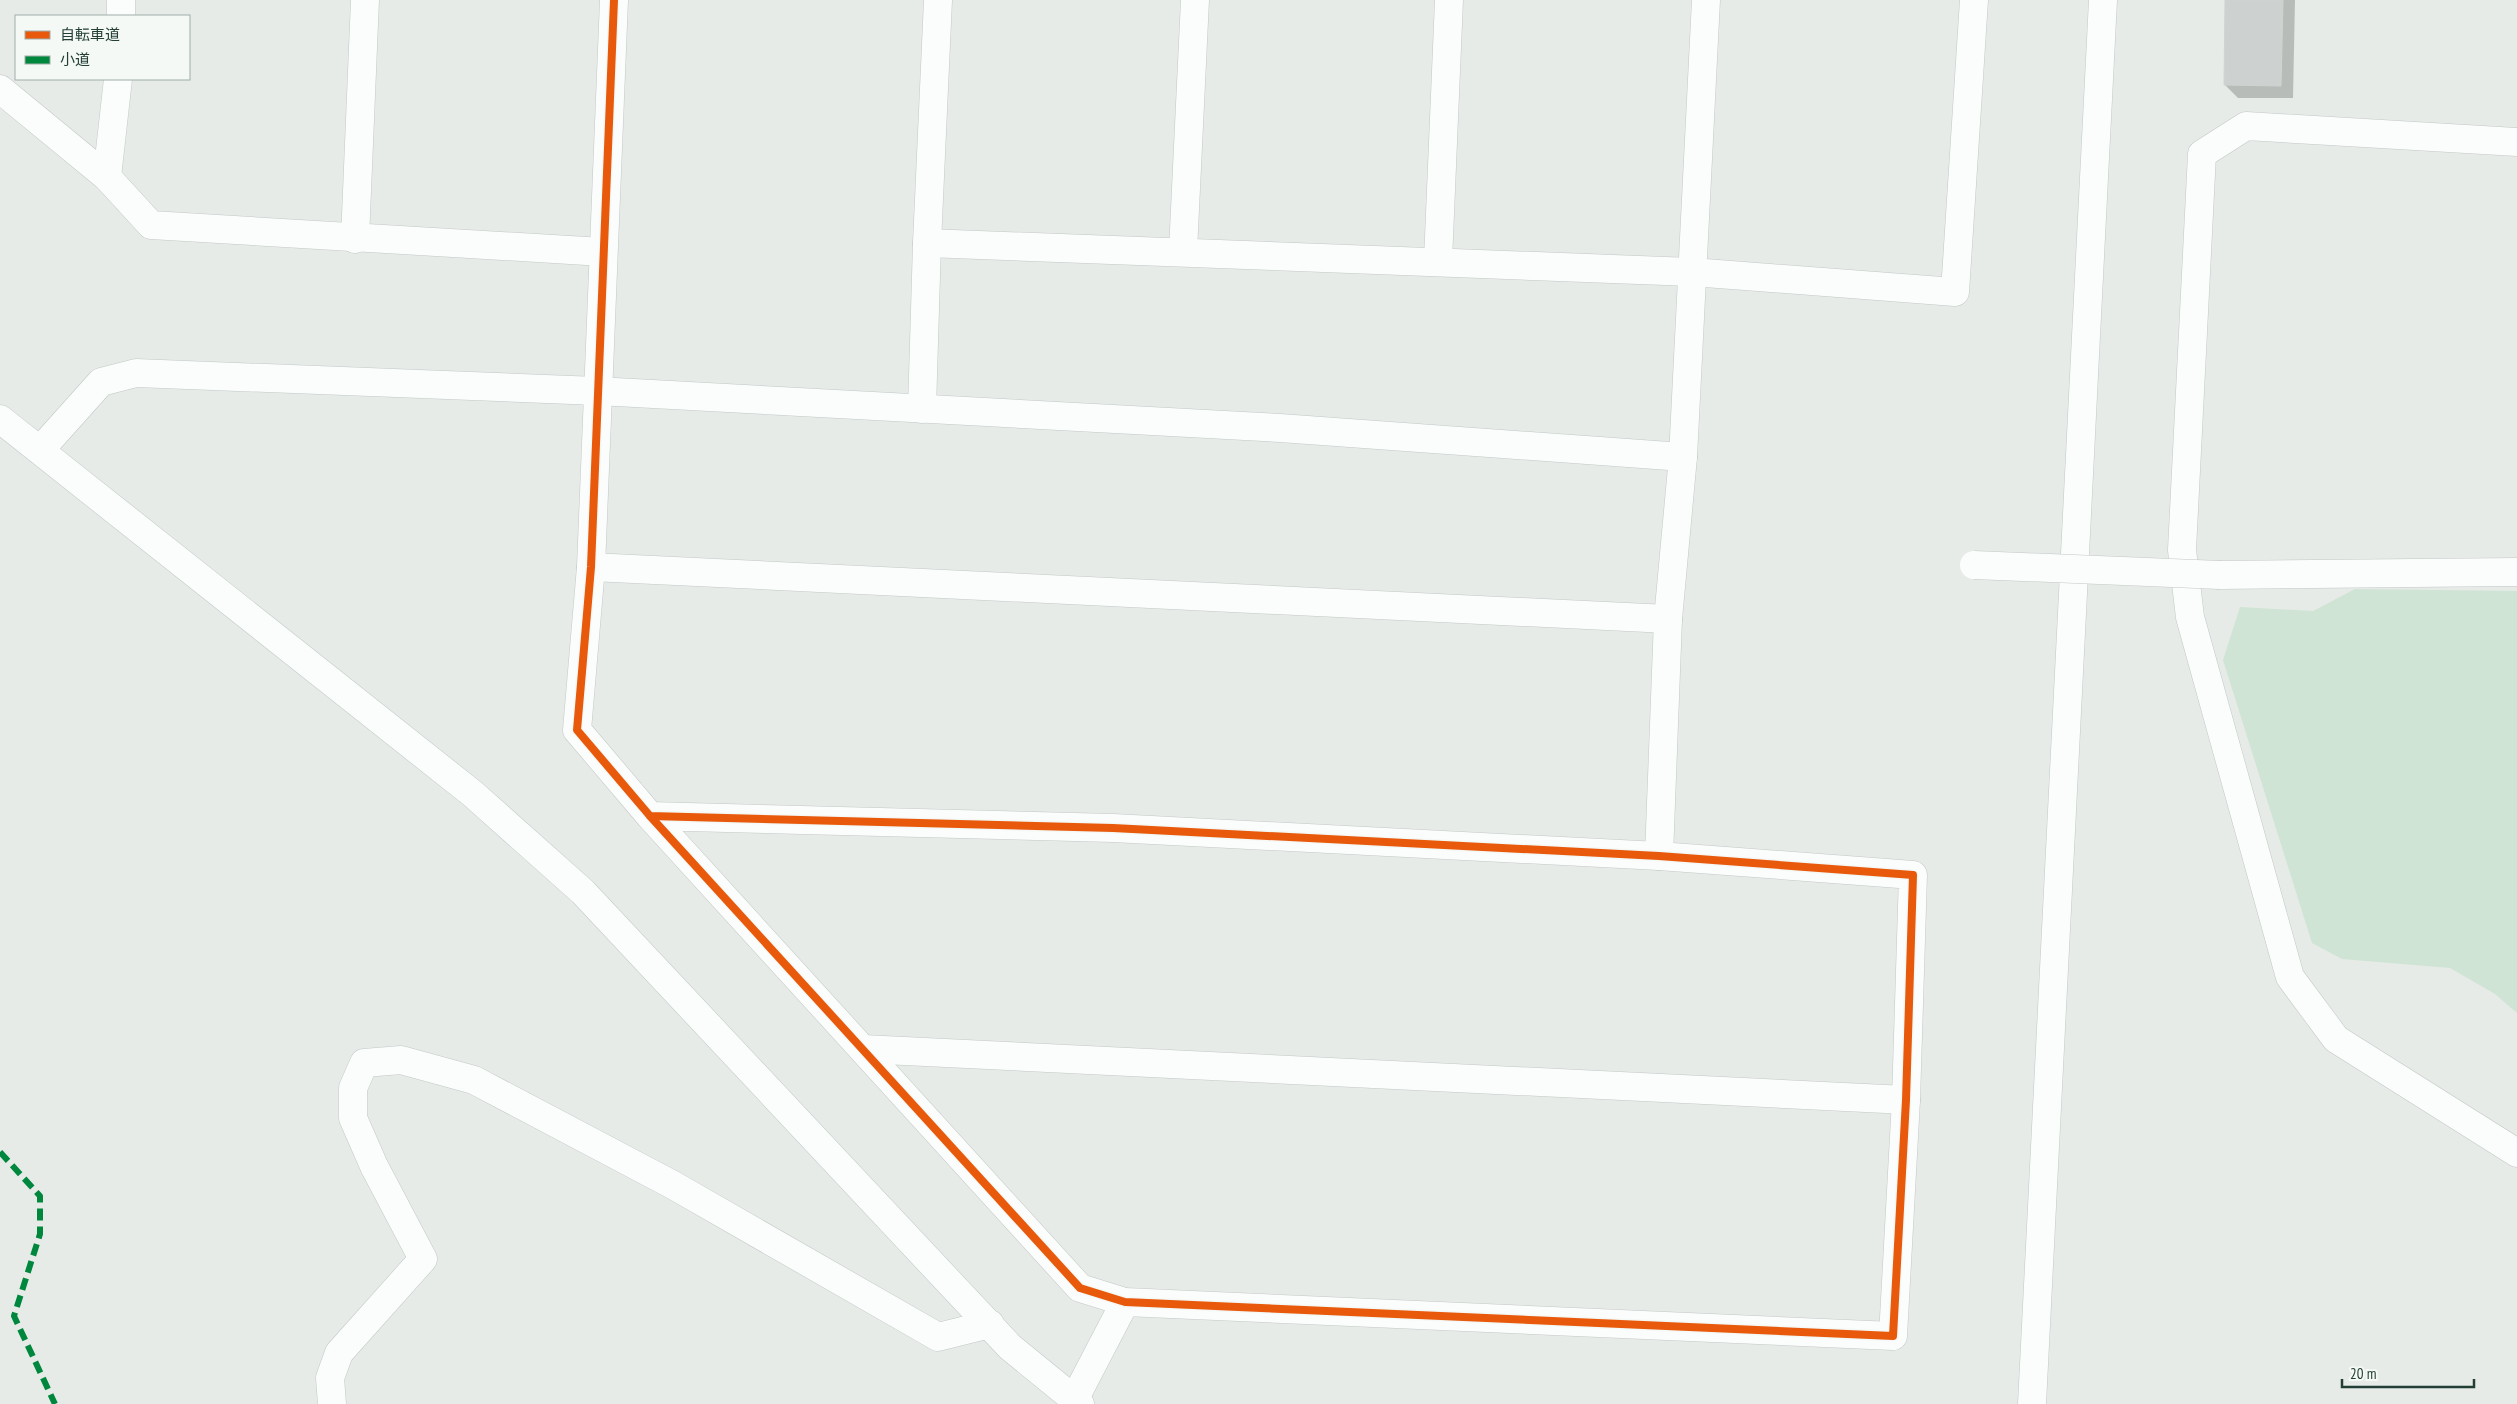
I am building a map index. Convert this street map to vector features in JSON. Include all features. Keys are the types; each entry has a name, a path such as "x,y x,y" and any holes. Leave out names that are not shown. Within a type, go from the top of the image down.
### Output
{"street":[{"path":"121,0 121,15"},
{"path":"354,238 366,0"},
{"path":"614,0 591,567 577,730 650,816 1080,1288 1126,1302 1893,1336 1906,1100 1914,875 1659,856 1113,828 650,816"},
{"path":"922,409 926,243 938,0"},
{"path":"1183,251 1196,0"},
{"path":"1438,261 1449,0"},
{"path":"1659,856 1668,619 1683,458 1706,0"},
{"path":"926,243 1183,251 1692,272 1956,292 1974,0"},
{"path":"2032,1404 2103,0"},
{"path":"107,177 118,80"},
{"path":"0,89 107,177 151,224 603,252"},
{"path":"2517,142 2246,126 2202,154 2182,550 2190,617 2290,977 2336,1039 2517,1153"},
{"path":"41,449 101,382 136,373 597,391 1280,428 1683,458"},
{"path":"0,419 41,449 473,794 583,892 1010,1347 1077,1402 1126,1302"},
{"path":"1974,565 2220,575 2517,572"},
{"path":"591,567 1668,619"},
{"path":"863,1049 1906,1100"},
{"path":"332,1404 330,1378 339,1353 423,1260 374,1166 353,1118 353,1088 364,1063 401,1060 474,1080 673,1185 938,1337 990,1324"}],"green space":[{"path":"2355,589 2517,591 2517,1013 2495,994 2450,968 2342,959 2312,943 2223,660 2240,607 2313,611"}],"building":[{"path":"2225,0 2283,0 2281,86 2224,85"}],"marked path":[{"path":"0,1152 40,1196 40,1234 14,1316 55,1404"}],"cycle path":[{"path":"614,0 591,567 577,730 650,816 1080,1288 1125,1302 1893,1336 1906,1100 1913,875 1659,856 1113,828 650,816"}]}
